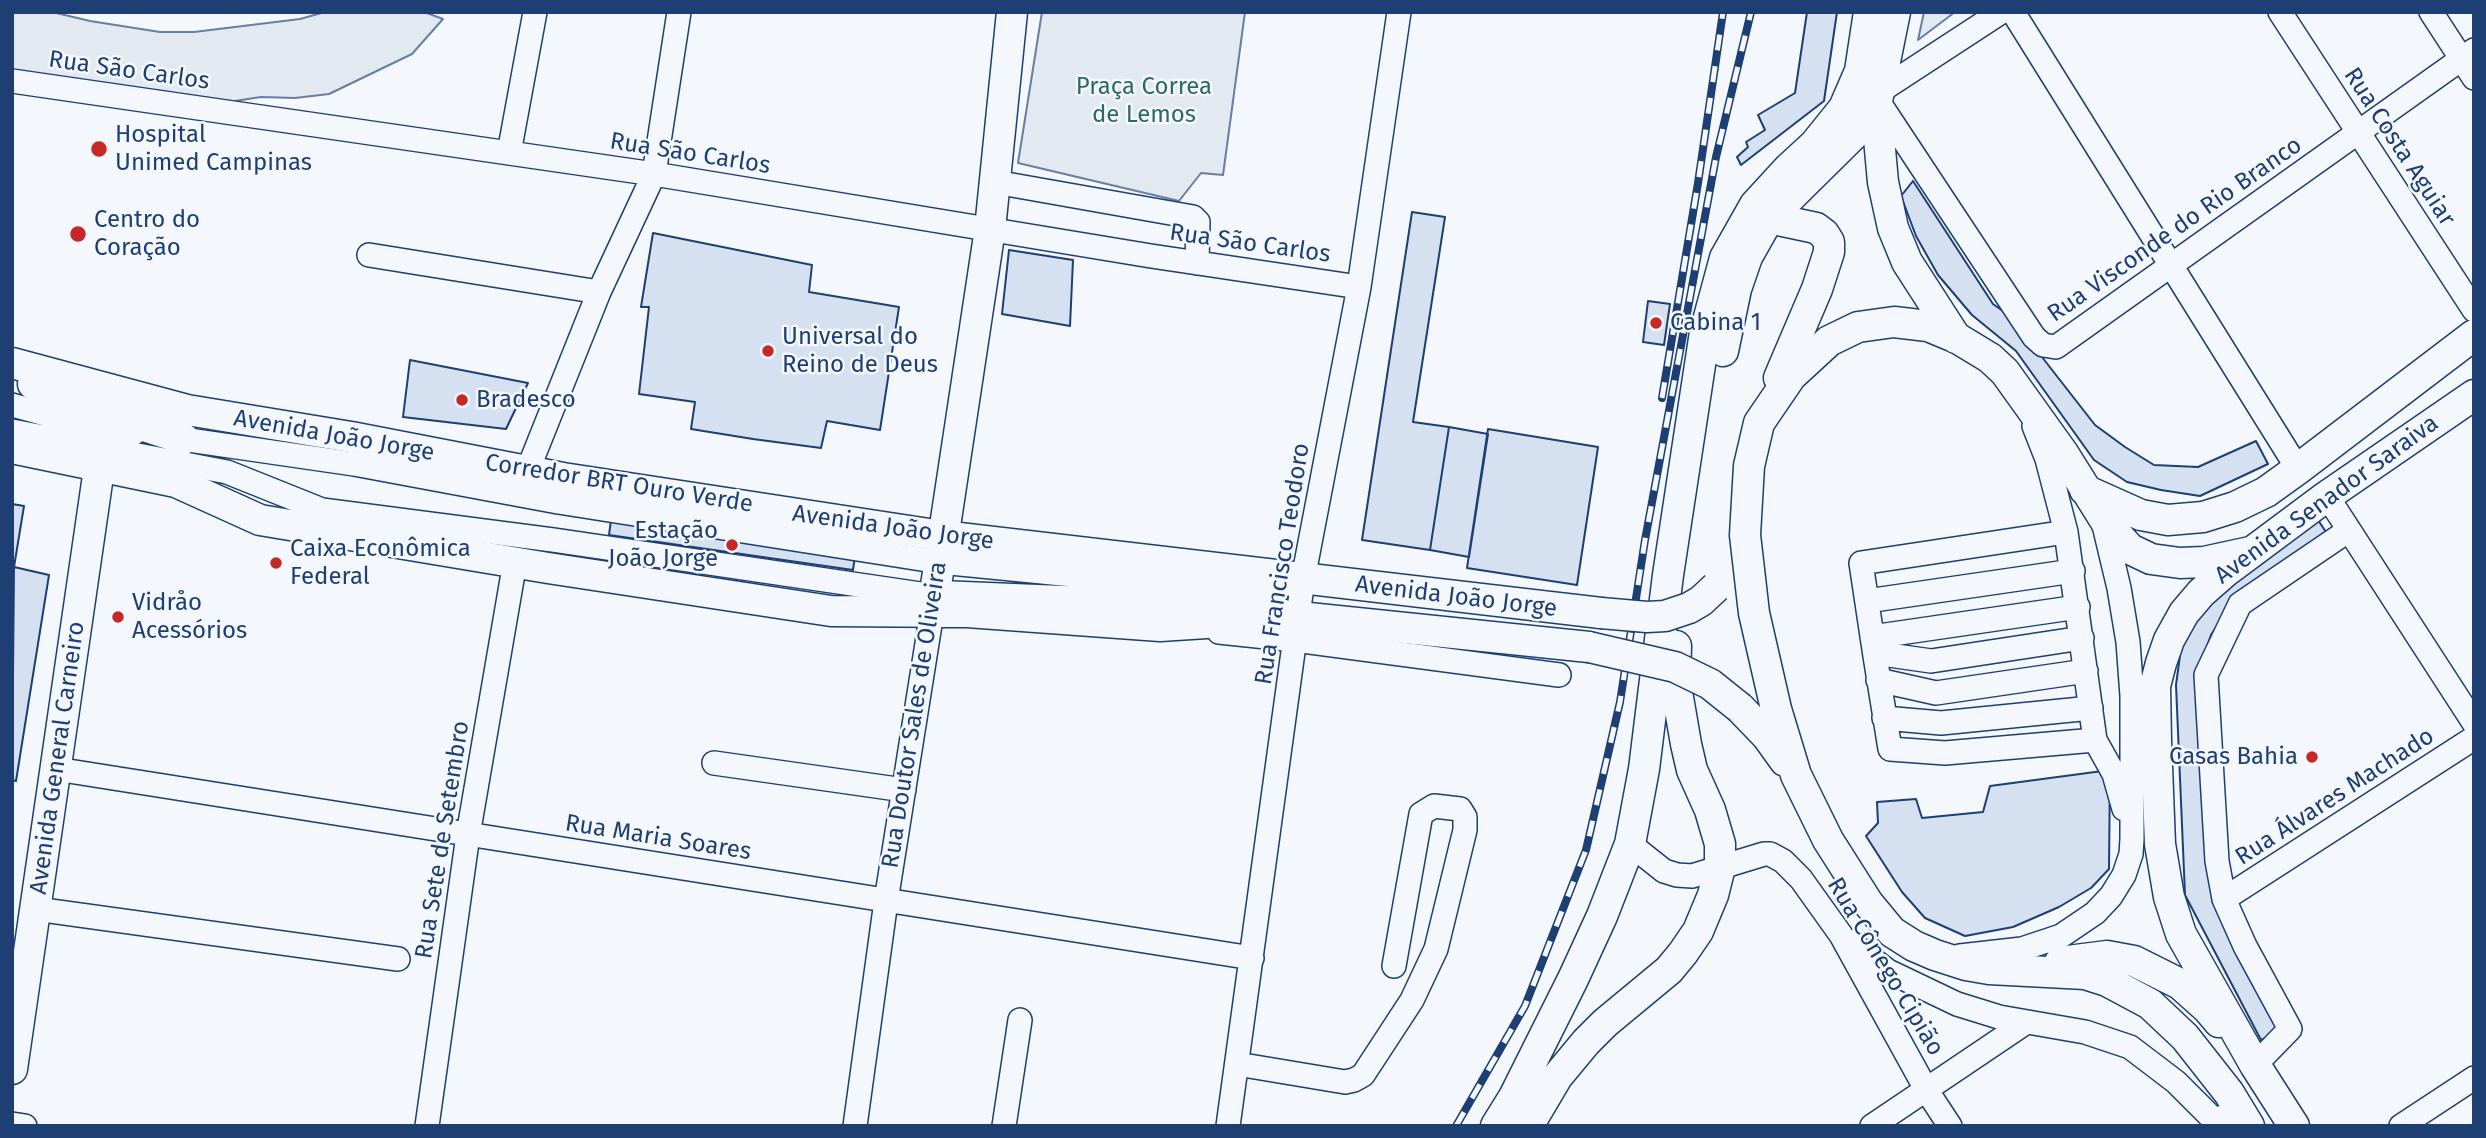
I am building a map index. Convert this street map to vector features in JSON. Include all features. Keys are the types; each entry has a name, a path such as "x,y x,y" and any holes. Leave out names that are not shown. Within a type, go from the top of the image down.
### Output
{"main road":[{"name":"Rua Doutor Sales de Oliveira","path":"946,603 937,569 990,229 1012,12"},
{"path":"1496,1126 1514,1097 1573,979 1602,916 1630,844 1644,769 1668,575 1705,332 1714,290 1725,258 1755,205 1788,168 1815,144 1844,108 1860,71 1870,12"},
{"path":"1895,12 1878,99 1881,170 1893,228 1907,262 1957,338"},
{"path":"1528,1126 1557,1077 1586,1042 1605,1023 1645,992 1683,953 1705,914 1720,867 1720,844 1710,810 1692,770 1679,714 1675,648 1726,331 1747,257 1769,218 1858,130 1878,99"},
{"path":"1769,218 1809,226 1824,234 1829,242 1829,252 1817,289 1759,423 1749,466 1745,535 1754,613 1776,709 1796,775 1828,840 1868,903 1892,932 1914,946 1966,965 2085,974 2107,981 2150,1004 2185,1037 2246,1120"},
{"path":"1759,423 1791,376 1829,341 1858,327 1894,322 1928,326 1957,338 1990,358 2022,394 2101,515 2130,549 2151,559 2180,563 2204,562 2250,552"},
{"name":"Avenida Senador Saraiva","path":"2084,490 2141,515 2168,520 2203,517 2235,507 2266,492 2298,469 2474,335"},
{"name":"Avenida João Jorge","path":"12,363 187,410 351,437 941,549 1303,579 1647,617 1689,608 1701,601 1716,587 1731,566 1745,535"},
{"path":"12,373 107,414 184,439"},
{"name":"Avenida Senador Saraiva","path":"2255,1066 2181,934 2169,897 2160,844 2155,686 2169,640 2184,613 2201,593 2250,552 2474,395"},
{"name":"Avenida João Jorge","path":"12,448 101,458 176,482 260,520 831,611 946,603 1160,626 1297,628 1588,646 1675,667 1710,684 1740,708 1767,736 1796,775"},
{"name":"Avenida General Carneiro","path":"12,1069 17,1002 36,909 101,458"},
{"path":"260,520 322,510"},
{"path":"2007,969 2108,956 2134,961 2180,984 2208,1009 2255,1066 2294,1126"}],"street":[{"path":"509,153 535,12"},
{"path":"527,472 599,292 654,174 679,12"},
{"name":"Rua Francisco Teodoro","path":"1228,1126 1303,579 1359,287 1399,12"},
{"path":"1878,99 2001,12"},
{"path":"2013,12 2298,469"},
{"name":"Rua Costa Aguiar","path":"2280,12 2474,310"},
{"path":"2431,12 2470,62"},
{"name":"Rua Visconde do Rio Branco","path":"1878,99 2034,337 2043,345 2056,347 2359,132 2470,62"},
{"name":"Rua São Carlos","path":"12,81 654,174 1359,287"},
{"path":"995,182 1193,217 1198,222 1197,263"},
{"path":"369,255 599,292"},
{"path":"2022,394 2048,459 2066,532 2095,740 2118,783 2132,839"},
{"name":"Corredor BRT Ouro Verde","path":"12,405 93,427 354,464 558,502 941,549"},
{"path":"12,431 101,458 227,472 322,510 553,540 946,603 1270,606 1297,628"},
{"path":"2327,496 2474,723"},
{"path":"1938,956 2003,953 2061,936 2095,913 2111,896 2124,875 2131,854 2132,839 2132,709 2128,642 2119,589 2101,515"},
{"path":"2255,1066 2290,1029 2245,946 2224,900 2217,861 2206,675 2239,604 2349,530"},
{"path":"2066,532 1861,563 1889,749 1945,753 2095,740"},
{"name":"Rua Sete de Setembro","path":"427,1126 468,835 515,562"},
{"path":"1867,601 2073,571"},
{"name":"Rua Doutor Sales de Oliveira","path":"855,1126 904,790 946,603"},
{"path":"1873,645 2078,607"},
{"name":"Avenida João Jorge","path":"1297,628 1559,675"},
{"path":"1873,645 1931,660 2082,638"},
{"path":"1878,680 1936,693 2086,671"},
{"path":"1884,718 1941,723 2091,708"},
{"name":"Rua Álvares Machado","path":"2224,900 2474,738"},
{"path":"714,763 904,790"},
{"name":"Rua Maria Soares","path":"56,769 1252,958"},
{"path":"1237,1064 1345,1082 1363,1075 1412,1000 1436,949 1465,830 1465,817 1460,809 1434,806 1421,814 1394,965"},
{"name":"Rua Cônego Cipião","path":"1630,844 1664,871 1677,875 1692,876 1764,854 1783,861 1801,879 1841,935 1927,1091 1950,1126"},
{"path":"36,909 398,959"},
{"path":"1841,935 1908,983 1957,1004 2025,1023 2085,1032 2130,1047 2176,1082 2212,1118 2246,1120"},
{"path":"1004,1126 1020,1020"},
{"path":"1872,1126 2025,1023"},
{"path":"2401,1126 2474,1078"},
{"path":"12,1124 25,1126"}],"green space":[{"path":"12,12 52,12 160,32 194,32 300,19 325,12 424,12 443,19 412,54 329,94 295,98 261,97 228,102 12,74"},
{"name":"Praça Correa de Lemos","path":"1042,12 1245,12 1223,175 1201,173 1179,201 1018,163"},
{"path":"1924,12 1955,12 1918,40"}],"building":[{"path":"1807,12 1837,12 1824,101 1741,165 1737,157 1748,147 1746,142 1765,130 1758,115 1795,93"},
{"path":"1913,181 1993,304 2010,316 2095,425 2154,465 2198,467 2256,441 2268,464 2200,496 2127,482 2094,460 2016,351 1972,315 1938,275 1916,236 1901,196"},
{"path":"1412,212 1445,217 1413,422 1449,427 1430,550 1362,540"},
{"name":"Universal do Reino de Deus","path":"653,233 812,265 809,292 899,307 880,430 827,421 821,448 753,439 691,429 695,402 639,394 649,307 641,307"},
{"path":"1009,250 1073,260 1070,326 1002,314"},
{"name":"Cabina 1","path":"1648,301 1670,304 1664,345 1643,342"},
{"name":"Bradesco","path":"410,360 528,383 506,429 403,417"},
{"path":"1449,427 1488,434 1469,557 1430,550"},
{"path":"1488,429 1598,447 1577,585 1467,568"},
{"path":"12,504 24,506 14,567 12,566"},
{"path":"2316,517 2330,538 2232,603 2211,635 2198,671 2219,911 2282,1031 2261,1040 2185,895 2176,685 2183,633 2218,588"},
{"name":"Estação João Jorge","path":"611,520 855,556 853,570 609,535"},
{"path":"14,567 49,575 16,781 12,780"},
{"path":"2110,770 2109,869 2091,888 2059,907 2013,927 1965,936 1925,918 1902,892 1866,836 1878,823 1877,802 1916,799 1922,818 1983,812 1990,786"}],"railway":[{"path":"1662,398 1723,12"},
{"path":"1456,1126 1525,1006 1586,850 1620,702 1645,540 1716,157 1751,12"}],"place":[{"name":"Hospital Unimed Campinas","path":"99,149"},
{"name":"Centro do Coração","path":"78,234"},
{"name":"Cabina 1","path":"1656,323"},
{"name":"Universal do Reino de Deus","path":"768,351"},
{"name":"Bradesco","path":"462,400"},
{"name":"Estação João Jorge","path":"732,545"},
{"name":"Caixa Econômica Federal","path":"276,563"},
{"name":"Vidråo Acessórios","path":"118,617"},
{"name":"Casas Bahia","path":"2312,757"}]}
